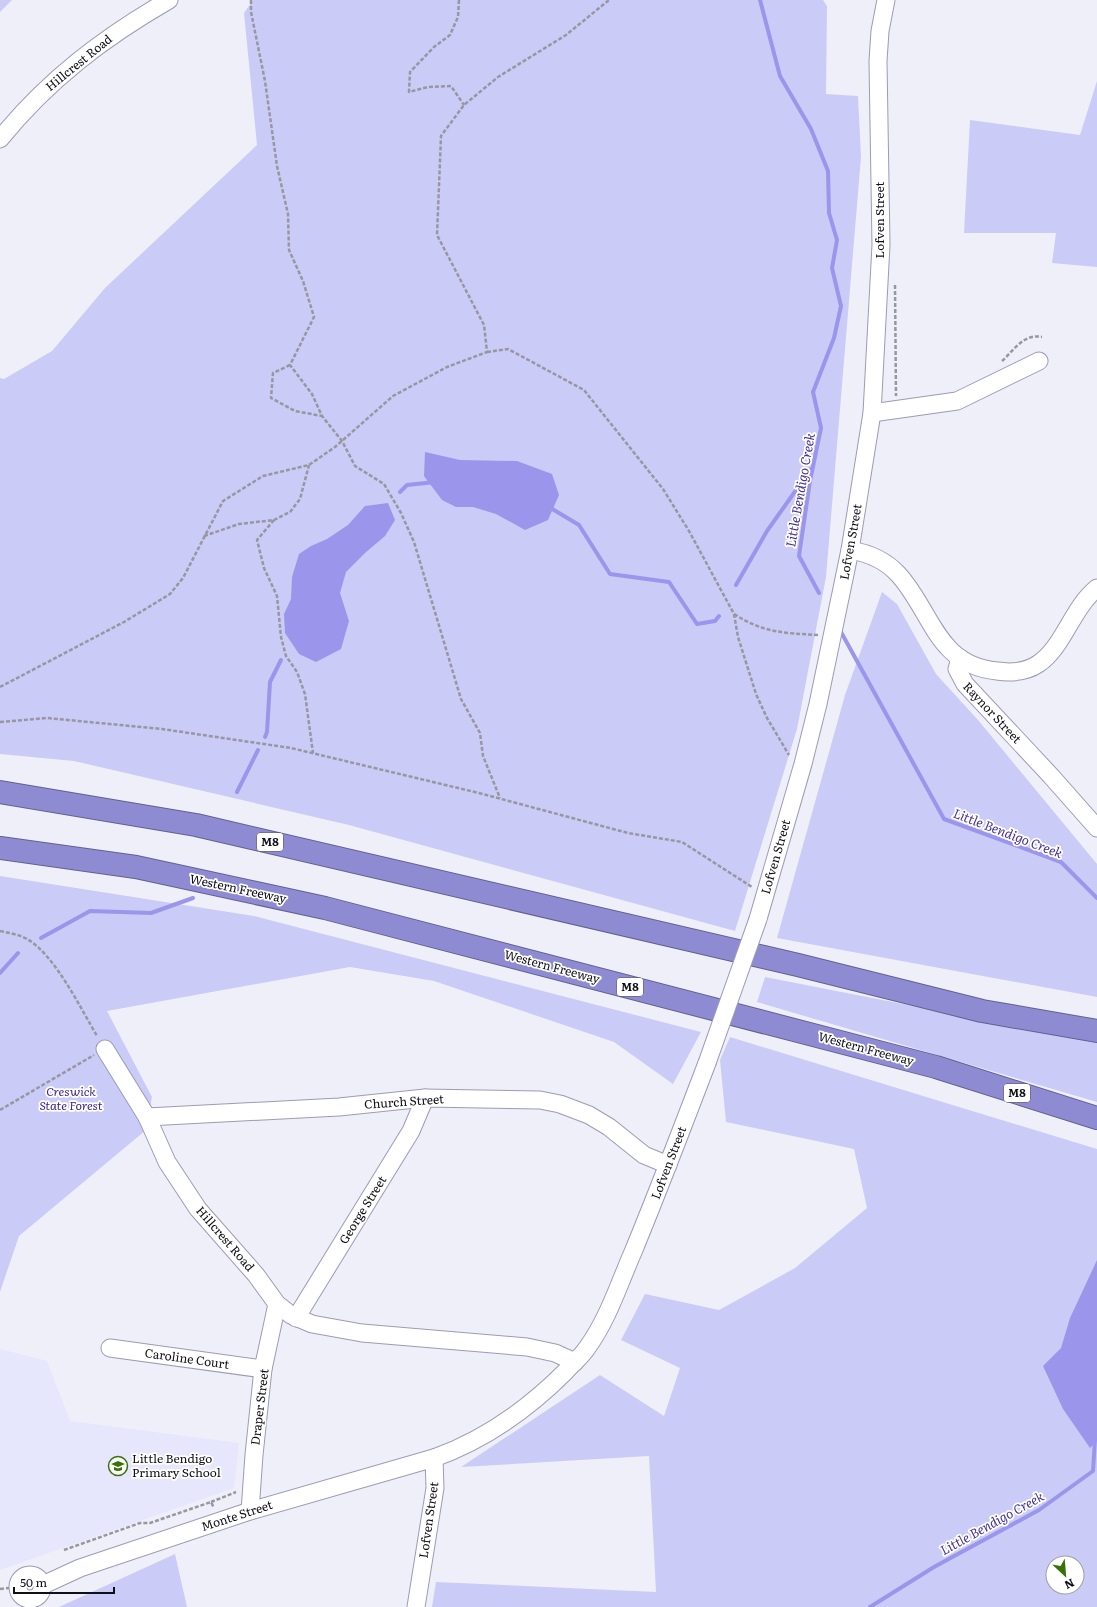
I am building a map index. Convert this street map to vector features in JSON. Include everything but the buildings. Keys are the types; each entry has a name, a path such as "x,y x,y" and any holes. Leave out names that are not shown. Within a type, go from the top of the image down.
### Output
{"highway":[{"name":"M8","path":"0,792 196,825 798,965 982,1011 1097,1031"},
{"name":"Western Freeway","path":"0,848 136,867 325,908 936,1067 1097,1118"}],"street":[{"name":"Hillcrest Road","path":"0,139 38,96 74,64 120,30 169,0"},
{"name":"Lofven Street","path":"416,1607 436,1482 434,1458 465,1445 502,1424 540,1396 575,1362 586,1349 604,1320 668,1165 707,1063 766,893 803,764 833,636 850,550 872,413 881,245 878,61 880,31 886,0"},
{"path":"872,413 894,403 957,401 1039,361"},
{"path":"850,550 875,557 897,574 936,635 960,658 992,671 1011,672 1031,668 1048,656 1080,606 1097,588"},
{"name":"Raynor Street","path":"960,658 957,670 965,684 1051,776 1097,828"},
{"name":"Hillcrest Road","path":"105,1049 147,1117 167,1162 198,1209 256,1275 277,1304 296,1318 312,1324 362,1333 527,1347 555,1353 575,1362"},
{"name":"Church Street","path":"147,1117 365,1105 425,1098 533,1100 560,1104 595,1118 644,1155 668,1165"},
{"name":"George Street","path":"296,1318 411,1131 425,1098"},
{"name":"Draper Street","path":"250,1511 263,1369 277,1304"},
{"name":"Caroline Court","path":"110,1348 263,1369"},
{"name":"Monte Street","path":"18,1587 22,1579 30,1575 38,1577 43,1585 80,1568 219,1521 434,1458"}],"path":[{"path":"251,0 265,81 277,166 288,214 289,250 303,281 314,317 290,365 273,373 271,398 295,411 322,416"},
{"path":"459,0 458,17 450,35 434,47 410,72 409,92 428,87 451,86 464,105"},
{"path":"487,352 484,325 437,235 441,136 464,105 498,76 566,35 609,0"},
{"path":"894,403 895,281"},
{"path":"999,364 1020,343 1034,336 1042,337"},
{"path":"0,688 124,622 170,594 183,578 223,501 263,476 309,465 342,441 393,396 447,367 487,352 508,348 584,390 663,489 689,531 734,614 746,665 767,718 791,758 803,764"},
{"path":"290,365 312,394 322,416 342,441 355,466 384,484 401,513 414,542 461,699 480,733 483,756 500,798"},
{"path":"894,403 903,395"},
{"path":"204,536 239,524 274,520 290,512 300,499 309,465"},
{"path":"274,520 257,540 264,568 278,596 281,637 286,656 297,672 306,694 313,753"},
{"path":"734,614 752,625 772,631 833,636"},
{"path":"0,722 47,718 162,729 291,748 500,798 628,833 682,842 738,880 766,893"},
{"path":"0,931 28,940 45,955 65,982 105,1049 0,1110"},
{"path":"64,1550 140,1523 150,1523 211,1502 233,1494 238,1488"},
{"path":"211,1502 219,1521"},
{"path":"0,1589 18,1587"}],"shaded area":[{"path":"425,452 460,460 517,461 552,474 559,495 548,520 525,530 496,514 473,507 456,507 442,500 424,476"},
{"path":"388,503 395,520 385,536 346,572 340,593 349,621 341,649 316,662 299,654 285,633 284,614 291,599 292,577 299,554 311,546 327,539 348,525 365,506"},
{"path":"1097,1260 1097,1441 1090,1448 1063,1409 1043,1366 1061,1348 1070,1318"},
{"name":"Little Bendigo Primary School","path":"0,1349 47,1361 70,1421 239,1443 234,1488 0,1570"}],"green space":[{"path":"0,0 12,0 0,12"},
{"path":"253,0 823,0 827,6 826,94 858,96 861,157 826,577 797,729 735,931 349,825 74,761 0,754 0,378 4,379 52,351 105,288 257,145 244,13"},
{"path":"1097,81 1097,267 1052,263 1056,233 964,233 970,120 1080,135"},
{"path":"882,592 897,604 936,674 978,720 1097,864 1097,997 777,938 845,695"},
{"name":"Creswick State Forest","path":"0,876 254,916 701,1032 673,1084 614,1042 434,981 350,967 107,1011 152,1097 146,1130 19,1236 0,1292"},
{"path":"765,977 1097,1042 1097,1102 757,1002"},
{"path":"730,1037 1097,1149 1097,1607 432,1607 436,1582 656,1592 649,1456 461,1467 600,1375 664,1416 680,1368 621,1340 645,1294 719,1310 795,1268 867,1208 854,1149 726,1122 720,1060"},
{"path":"175,1554 187,1607 59,1607"}],"waterway":[{"name":"Little Bendigo Creek","path":"760,0 780,76 811,129 828,171 829,213 837,240 832,268 841,306 834,338 813,392 821,428 810,481 799,556 819,593"},
{"path":"736,585 767,531 811,469"},
{"path":"400,492 407,485 435,482"},
{"path":"549,507 579,525 610,574 669,582 697,624 715,621 719,616"},
{"name":"Little Bendigo Creek","path":"841,632 944,819 1061,862 1097,898"},
{"path":"265,737 267,732 270,682 281,660"},
{"path":"237,792 258,750"},
{"path":"41,938 90,911 151,913 193,898"},
{"path":"0,973 18,953"},
{"name":"Little Bendigo Creek","path":"870,1607 934,1567 1039,1510 1093,1471 1095,1439"}],"place":[{"name":"Little Bendigo Primary School","path":"118,1466"}]}
